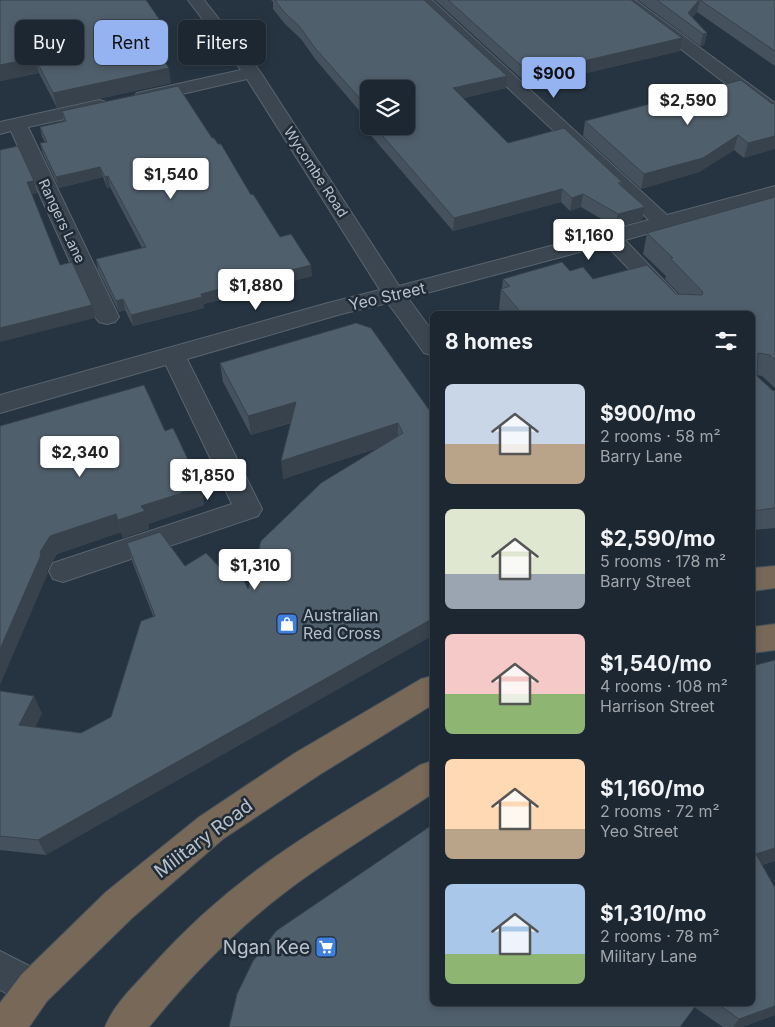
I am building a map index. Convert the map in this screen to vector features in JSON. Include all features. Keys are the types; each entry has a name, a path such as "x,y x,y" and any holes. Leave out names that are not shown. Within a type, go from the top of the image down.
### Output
{"highway":[{"path":"755,580 775,577"},
{"path":"755,640 775,637"},
{"name":"Military Road","path":"6,1027 34,988 119,905 211,828 307,764 430,690"},
{"path":"124,1027 155,989 207,935 249,898 307,857 430,777"}],"street":[{"name":"Wycombe Road","path":"196,0 252,73 394,295 430,344"},
{"path":"422,0 663,222"},
{"path":"625,0 775,112"},
{"path":"8,126 252,73"},
{"name":"Rangers Lane","path":"8,126 107,317"},
{"name":"Yeo Street","path":"0,404 336,308 394,295 775,192"},
{"path":"609,236 682,311"},
{"path":"63,571 248,509 173,354"},
{"path":"0,970 34,988"}],"building":[{"path":"0,0 146,0 160,20 94,20 94,65 167,65 169,68 53,93 39,65 84,65 84,20 15,20 15,62 0,65"},
{"path":"275,0 424,0 507,76 453,88 508,143 564,128 622,182 618,183 645,207 618,214 583,194 572,198 562,189 454,218 382,135 415,135 415,80 360,80 360,99 315,48 300,27 284,12"},
{"path":"448,0 631,0 682,38 532,73 527,71"},
{"path":"657,0 699,0 688,13 707,33 703,34"},
{"path":"700,0 775,0 775,51"},
{"path":"741,80 775,104 775,136 748,143 738,135 703,158 644,174 585,121"},
{"path":"178,86 212,138 218,144 221,144 251,195 253,194 280,237 291,234 311,265 201,294 202,297 131,315 123,299 116,301 96,259 146,247 108,176 105,177 100,167 56,177 40,143 47,142 40,127 66,121 62,111"},
{"path":"18,146 34,181 27,182 60,265 72,262 92,305 0,328 0,150"},
{"path":"775,197 775,360 770,355 758,353 757,376 775,391 775,508 755,511 755,311 519,311 501,289 510,286 503,279 562,262 570,271 583,267 593,279 647,265 676,294 702,295 703,292 670,258 673,258 647,233"},
{"path":"356,323 371,328 430,411 430,620 38,840 0,836 0,691 34,696 19,725 81,733 111,717 141,621 155,616 127,543 160,532 185,566 206,553 225,573 236,563 248,589 261,541 321,483 403,433 398,423 281,461 296,402 248,416 220,363"},
{"path":"144,385 165,431 173,428 201,487 141,506 145,511 118,520 116,514 50,536 40,552 41,555 0,649 0,426"},
{"path":"775,660 775,848 756,854 775,888 775,1006 739,1019 721,1006 755,1006 755,665"},
{"path":"430,826 430,1006 696,1006 680,1027 229,1027 237,994 253,961 276,931"}],"place":[{"name":"Australian Red Cross","path":"287,624"},
{"name":"Ngan Kee","path":"326,947"}]}
